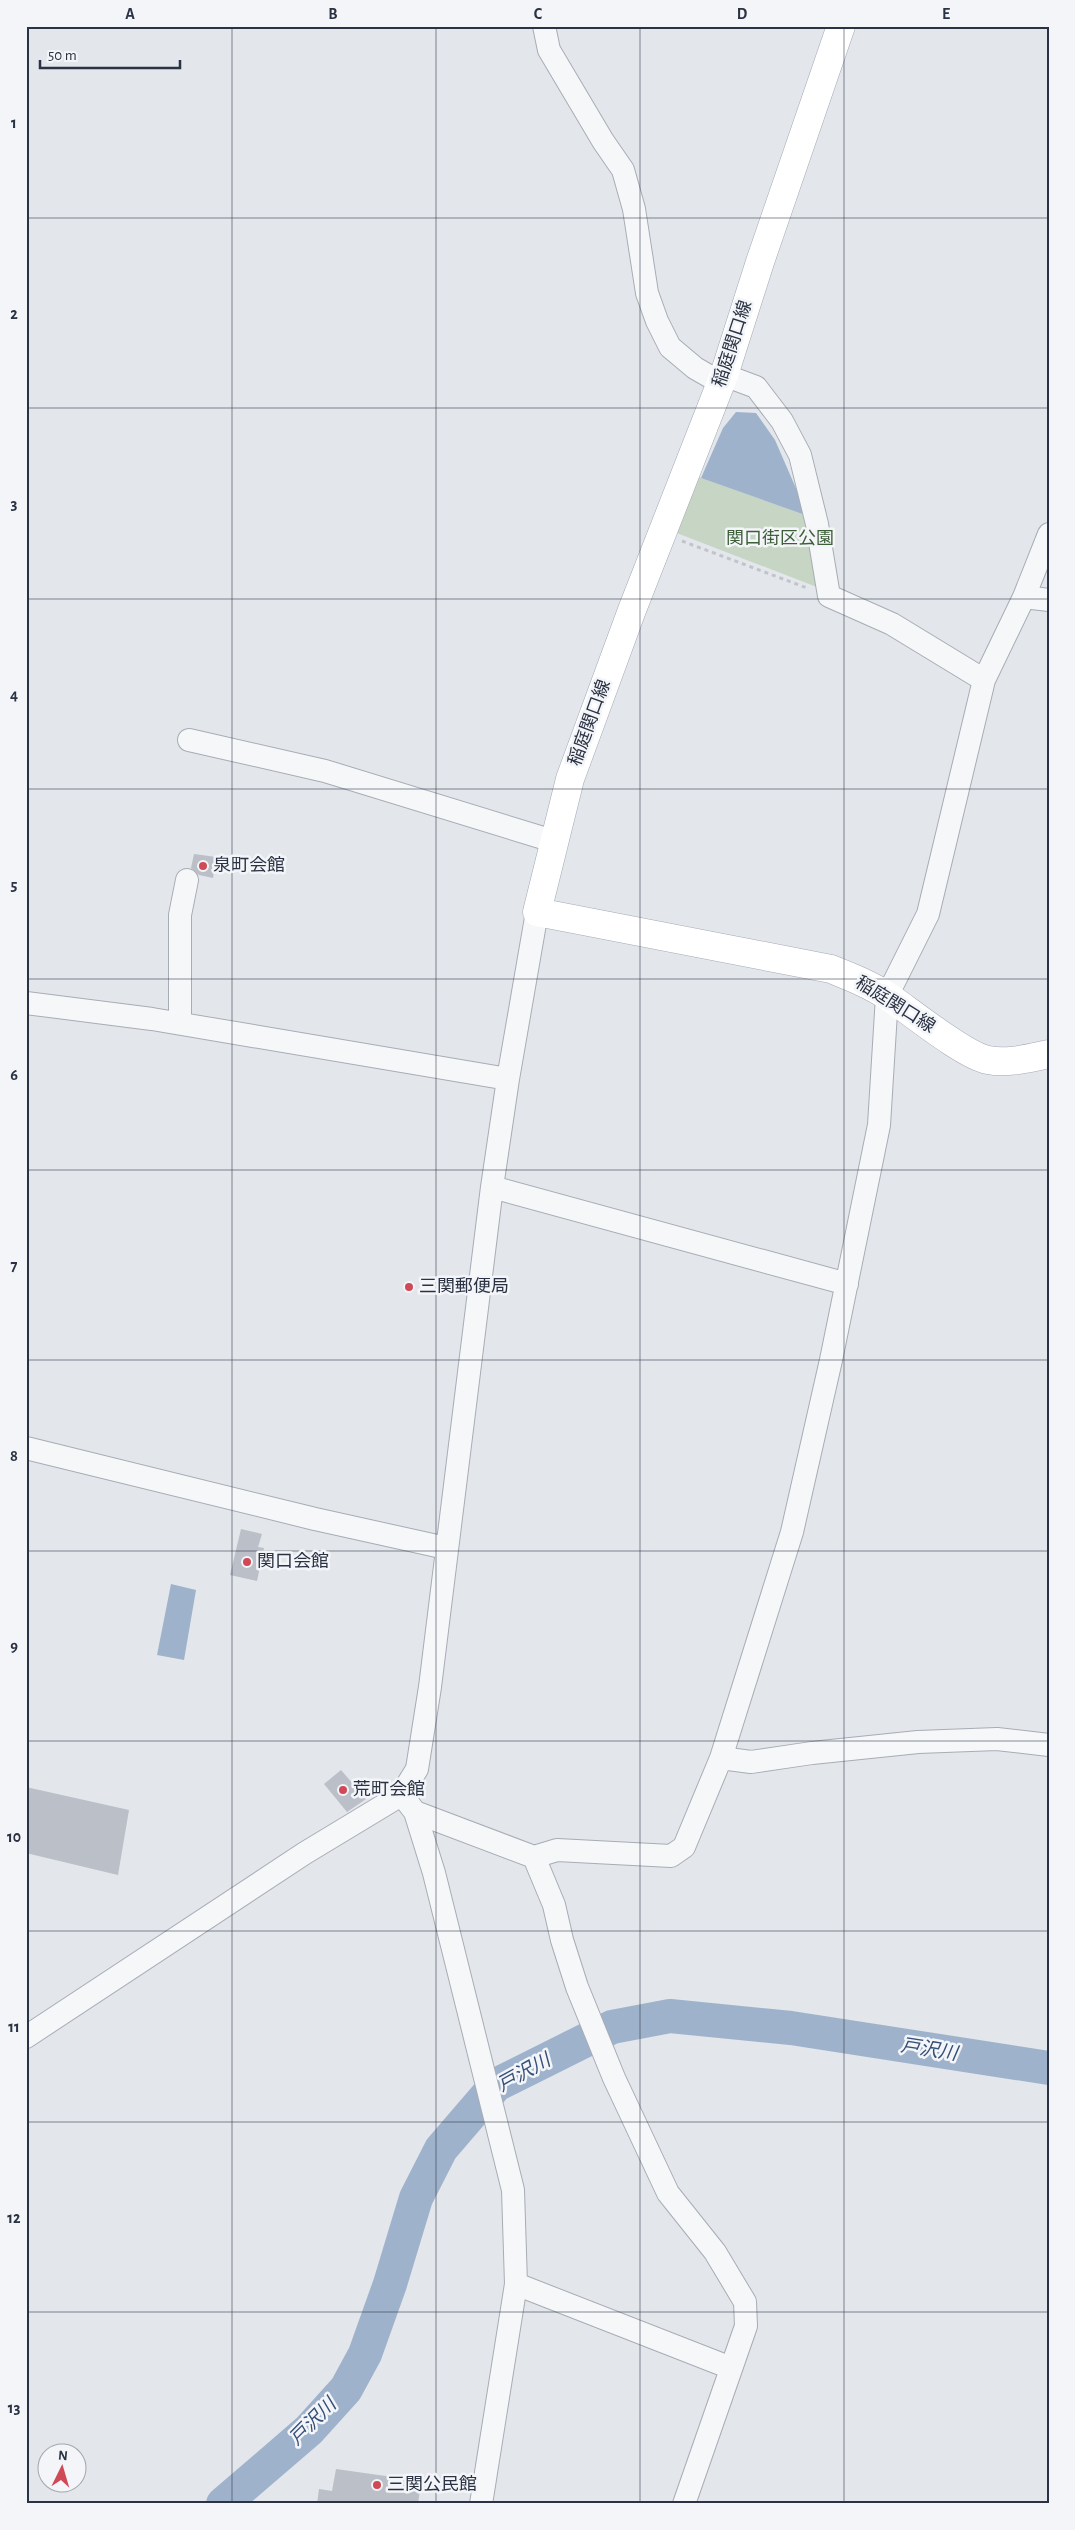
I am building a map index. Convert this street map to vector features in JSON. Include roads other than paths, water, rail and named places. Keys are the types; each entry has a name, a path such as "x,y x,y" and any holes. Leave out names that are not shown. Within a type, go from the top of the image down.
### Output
{"main road":[{"name":"稲庭関口線","path":"841,26 760,262 723,379 662,533 570,779 537,912 830,969 858,980 887,996 966,1050 987,1060 1007,1061 1049,1054"}],"street":[{"path":"544,26 550,50 603,142 623,170 634,209 647,293 657,321 670,347 695,368 723,379 756,387 782,421 800,455 817,524 829,596 892,624 984,680"},
{"path":"415,1812 534,1857 557,1850 671,1856 684,1848 721,1758 792,1532 847,1284 879,1125 887,996 928,914 984,680 1024,598 1049,534"},
{"path":"1024,598 1049,600"},
{"path":"189,740 325,771 554,841"},
{"path":"180,1023 180,915 187,880"},
{"path":"26,2037 305,1853 401,1795 417,1769 430,1687 492,1187 508,1079 537,912"},
{"path":"26,1003 180,1023 508,1079"},
{"path":"492,1187 847,1284"},
{"path":"26,1448 316,1519 446,1548"},
{"path":"721,1758 751,1762 879,1746 987,1739 1049,1745"},
{"path":"401,1795 415,1812 434,1873 513,2190 516,2284 481,2504"},
{"path":"534,1857 554,1905 562,1940 577,1988 614,2078 668,2193 715,2252 745,2302 746,2326 684,2504"},
{"path":"516,2284 731,2368"}],"water":[{"path":"736,412 756,413 775,440 808,516 701,478 723,428"},
{"path":"171,1584 196,1590 184,1660 157,1655"}],"waterway":[{"name":"戸沢川","path":"223,2504 309,2430 346,2389 365,2354 390,2284 416,2198 441,2149 496,2085 612,2027 670,2016 791,2028 1049,2068"}],"place":[{"name":"泉町会館","path":"203,866"},
{"name":"三関郵便局","path":"409,1287"},
{"name":"関口会館","path":"247,1562"},
{"name":"荒町会館","path":"343,1790"},
{"name":"三関公民館","path":"377,2485"}],"park label":[{"name":"関口街区公園","path":"780,539"}]}
